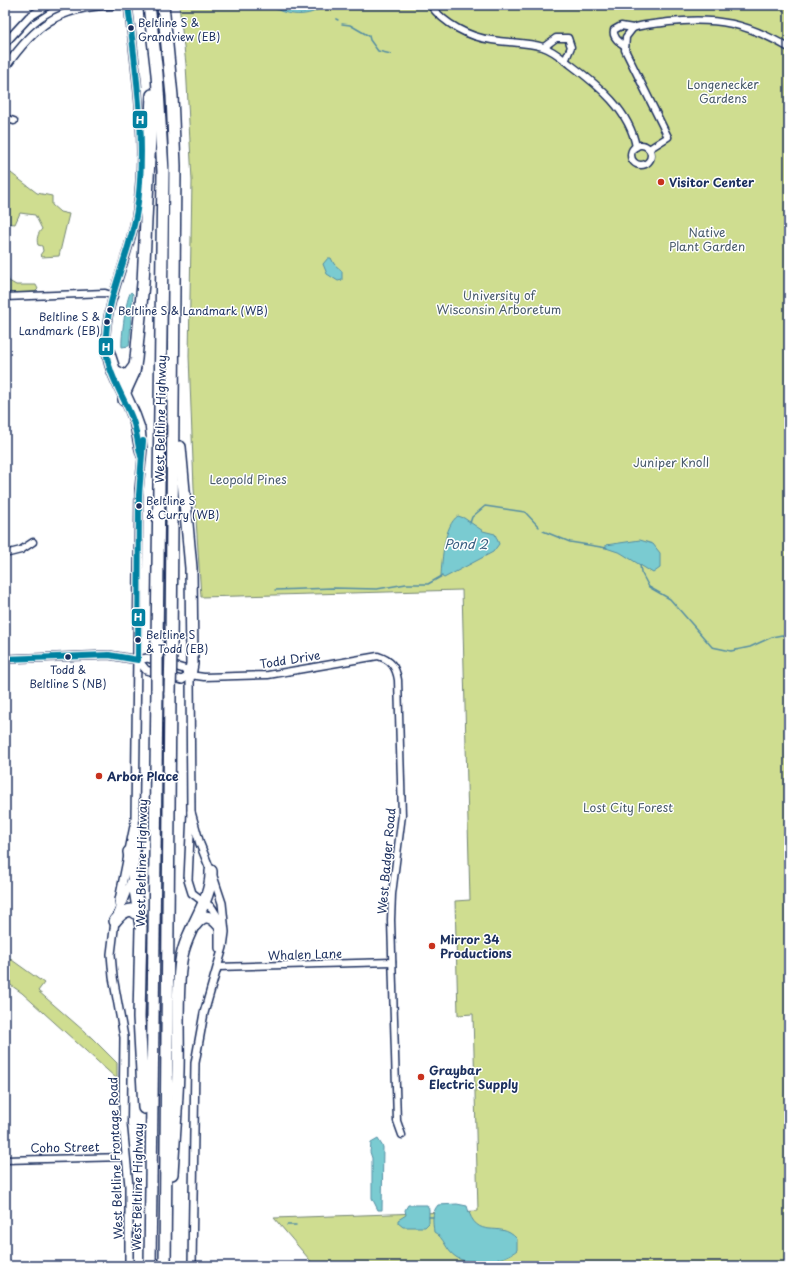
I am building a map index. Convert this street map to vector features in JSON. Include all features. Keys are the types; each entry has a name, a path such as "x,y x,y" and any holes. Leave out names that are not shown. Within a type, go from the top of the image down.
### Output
{"highway":[{"name":"West Beltline Highway","path":"149,5 160,117 163,171 150,1266"},
{"name":"West Beltline Highway","path":"163,5 172,96 175,166 165,1266"},
{"path":"124,396 131,382 135,366 143,283 152,109 152,31"},
{"path":"174,352 182,475 192,579 192,664 190,675"},
{"path":"117,372 125,376 128,375 135,366"},
{"path":"129,852 140,916 142,939 139,1017 150,1218"},
{"path":"165,1266 177,1099 180,973 184,949 190,930 211,887 211,870"},
{"path":"115,922 119,915 126,911 132,910 140,916"},
{"path":"190,930 203,917 212,918 219,925"}],"street":[{"path":"5,43 29,17 48,5"},
{"path":"6,66 28,38 42,26 72,10 86,6 112,5"},
{"name":"West Beltline Frontage Road","path":"128,5 138,111 140,175 134,228 108,316 106,338 108,361 113,378 136,414 141,428 143,449 141,456 135,820 137,843 133,876 115,922 111,962 124,1037 123,1124 129,1186 129,1266"},
{"path":"430,5 454,27 475,36 491,40 523,43 544,48 565,61 598,86 617,107 628,127 636,147"},
{"path":"625,46 616,39 613,33 614,30 621,26 633,28 683,21 719,21 744,26 789,48"},
{"path":"633,28 626,37 625,46 628,57 668,137 649,149"},
{"path":"544,48 556,38 568,38 571,47 565,61"},
{"path":"5,118 14,121"},
{"path":"644,145 649,149 652,155 650,161 641,165 635,163 632,158 632,152 636,147 644,145"},
{"path":"5,297 105,293 114,296"},
{"name":"West Beltline Frontage Road","path":"106,338 124,396"},
{"path":"5,554 21,550 33,542"},
{"name":"Todd Drive","path":"5,659 109,655 138,660 147,658 184,669 190,675 204,677 268,675 378,656 391,663"},
{"name":"Todd Drive","path":"138,660 146,670 182,680 190,675"},
{"name":"West Badger Road","path":"391,663 397,671 398,680 402,815 392,894 392,962 397,1121 402,1135"},
{"path":"190,675 191,812 188,880 192,892 217,916 219,925 218,967"},
{"path":"191,812 200,844 211,870 222,903 224,918 223,947 204,1013 195,1063 192,1266"},
{"name":"West Beltline Frontage Road","path":"120,907 119,900 135,820"},
{"name":"Whalen Lane","path":"218,967 392,962"},
{"name":"Coho Street","path":"5,1160 126,1157"}],"green space":[{"name":"University of Wisconsin Arboretum","path":"179,5 789,5 789,1266 315,1266 274,1218 478,1211 473,1014 458,1015 455,901 470,900 462,590 201,597 194,488 189,356 192,181 186,64"},
{"path":"7,170 37,193 52,196 52,205 60,212 69,214 59,256 42,257 40,255 43,251 42,246 38,245 37,243 37,238 42,229 35,215 20,213 15,224 5,223 7,199 5,198 5,171"},
{"path":"5,270 9,281 16,285 36,285 38,289 35,292 5,293"},
{"path":"5,955 44,983 38,991 92,1038 117,1063 117,1079 22,993 5,981"}],"water":[{"path":"270,5 323,5 312,12 305,14 290,14 282,12"},
{"path":"328,258 331,258 334,264 342,271 342,280 338,281 327,274 323,264"},
{"path":"131,292 133,294 129,346 122,347 124,318 127,301"},
{"name":"Pond 2","path":"458,516 464,518 483,531 495,534 499,544 493,552 444,578 441,576 445,543 450,527"},
{"path":"640,540 653,544 660,553 660,568 653,573 621,553 606,548 606,545"},
{"path":"378,1139 383,1147 382,1210 378,1210 372,1198 372,1158 370,1152 371,1143"},
{"path":"457,1204 467,1206 471,1217 476,1224 482,1228 503,1230 510,1233 517,1239 517,1250 512,1254 496,1260 478,1262 462,1260 452,1254 441,1237 434,1232 433,1218 434,1211 438,1205"},
{"path":"408,1205 427,1205 429,1209 429,1223 425,1227 403,1227 398,1223 398,1220 406,1215 405,1210"}],"waterway":[{"path":"342,24 350,25 369,36 370,40 378,51 391,54"},
{"path":"470,523 472,517 485,506 525,512 539,527"},
{"path":"543,531 570,542 607,548"},
{"path":"640,565 641,572 649,587 670,599 712,647 731,651 750,647 772,637 782,635 789,638"},
{"path":"275,590 333,588 377,589 406,584 428,584 442,576"},
{"path":"287,1225 296,1225"}],"transit line":[{"name":"H","path":"128,5 141,133 140,184 134,227 109,312 106,329 106,347 112,375 134,423 141,456"},
{"name":"H","path":"5,659 109,655 138,660 139,495 143,441"}],"place":[{"name":"Beltline S & Grandview (EB)","path":"131,28"},
{"name":"Visitor Center","path":"661,182"},
{"name":"Beltline S & Landmark (WB)","path":"110,310"},
{"name":"Beltline S & Landmark (EB)","path":"107,322"},
{"name":"Beltline S & Curry (WB)","path":"139,506"},
{"name":"Beltline S & Todd (EB)","path":"138,640"},
{"name":"Todd & Beltline S (NB)","path":"68,657"},
{"name":"Arbor Place","path":"99,776"},
{"name":"Mirror 34 Productions","path":"432,946"},
{"name":"Graybar Electric Supply","path":"421,1077"}],"park label":[{"name":"Longenecker Gardens","path":"723,91"},
{"name":"Native Plant Garden","path":"707,239"},
{"name":"Juniper Knoll","path":"671,462"},
{"name":"Leopold Pines","path":"248,479"},
{"name":"Lost City Forest","path":"628,807"}]}
